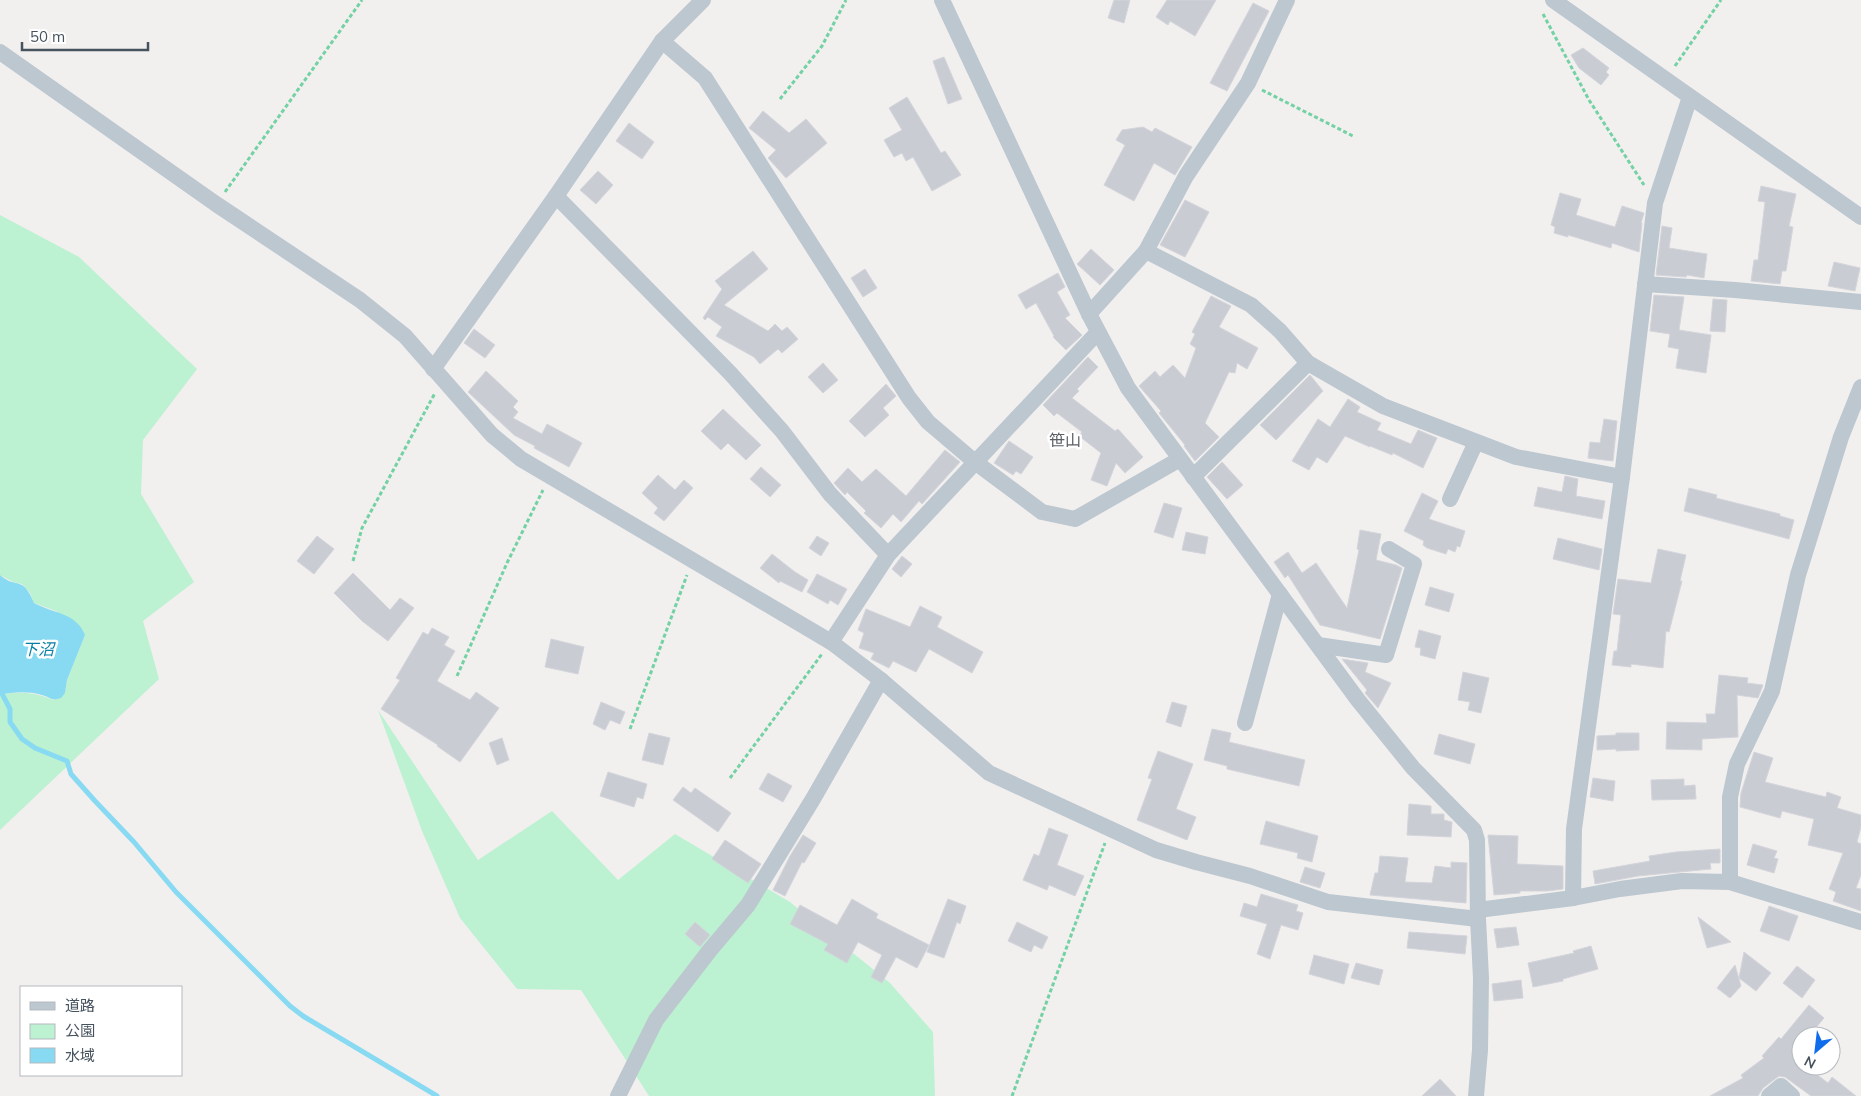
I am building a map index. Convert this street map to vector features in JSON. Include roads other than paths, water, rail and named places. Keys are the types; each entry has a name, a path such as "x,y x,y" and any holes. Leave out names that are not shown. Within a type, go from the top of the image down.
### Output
{"street":[{"path":"438,374 662,41 703,0"},
{"path":"942,0 1089,314 1128,388 1358,700 1413,768 1474,830 1477,840 1481,978 1480,1050 1476,1096"},
{"path":"1089,314 1146,251 1186,176 1248,83 1287,0"},
{"path":"1547,4 1667,79 1690,98 1861,217"},
{"path":"662,41 706,78 909,398 928,422 976,462 1042,512 1075,519 1180,459"},
{"path":"0,52 216,204 360,300 405,336 492,435 521,459 831,642 881,680 989,773 1110,830 1156,850 1250,876 1328,902 1478,915 1620,889 1682,881 1730,882 1861,922"},
{"path":"1573,898 1574,829 1622,477 1655,203 1690,98"},
{"path":"556,196 730,372 782,431 830,494 888,556"},
{"path":"1146,251 1251,305 1280,331 1308,363 1383,406 1516,457 1622,477"},
{"path":"1645,284 1861,302"},
{"path":"831,642 888,556 1098,332"},
{"path":"1193,476 1308,363"},
{"path":"1730,882 1730,797 1737,764 1772,691 1798,575 1841,437 1861,387"},
{"path":"1450,499 1476,442"},
{"path":"1318,645 1386,655 1414,564 1389,549"},
{"path":"1244,723 1280,594"},
{"path":"618,1096 656,1020 748,904 813,798 881,680"},
{"path":"1769,1096 1781,1086 1792,1096"}],"water":[{"name":"下沼","path":"0,575 26,588 34,603 63,614 76,622 85,635 67,680 65,693 61,698 53,699 26,692 0,695"}],"waterway":[{"path":"0,690 10,709 10,722 22,739 35,748 67,761 71,774 134,842 176,892 290,1006 303,1016 437,1096"}],"district":[{"name":"笹山","path":"1065,440"}]}
